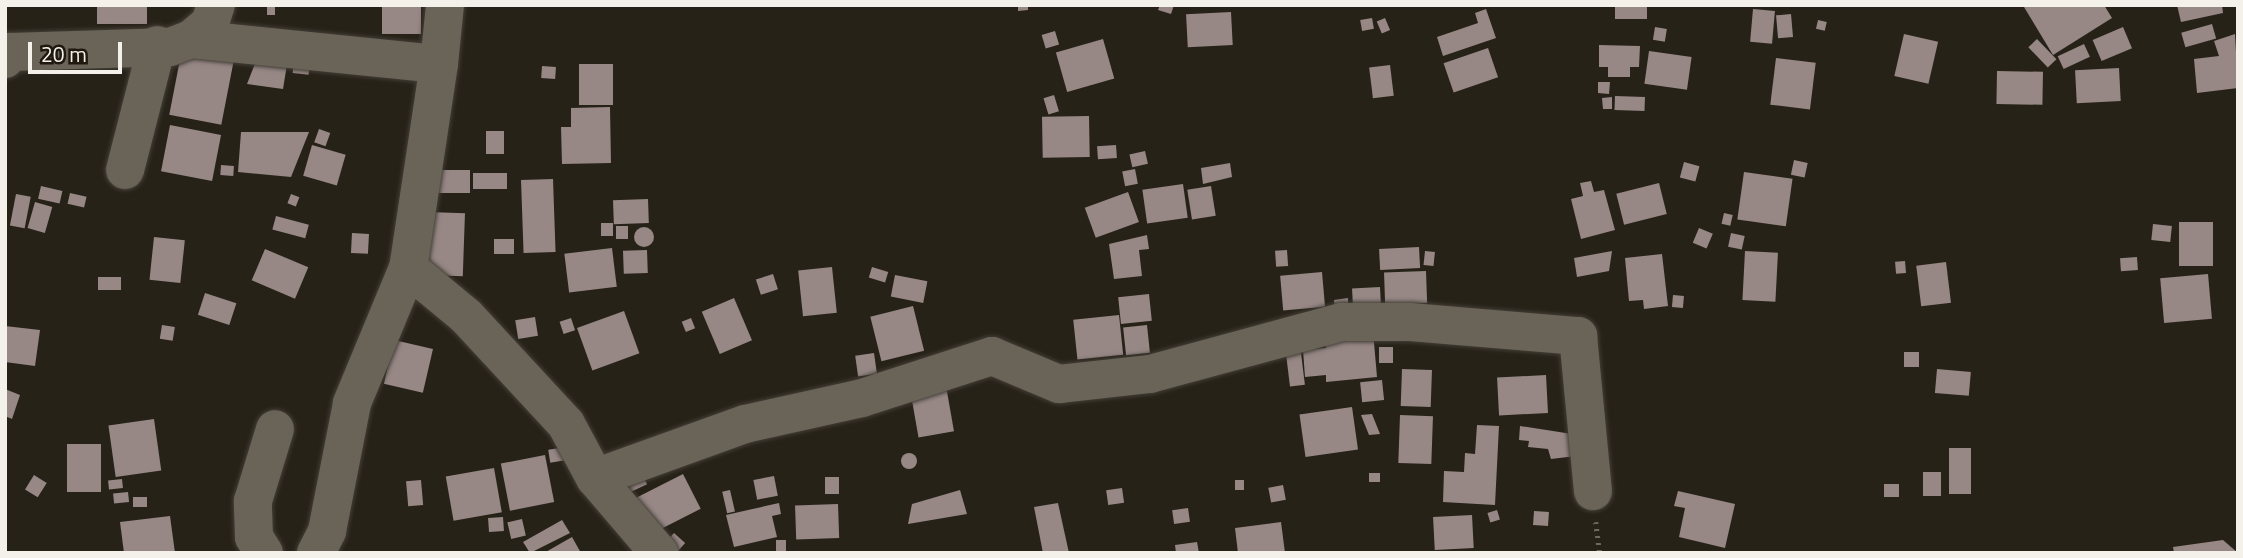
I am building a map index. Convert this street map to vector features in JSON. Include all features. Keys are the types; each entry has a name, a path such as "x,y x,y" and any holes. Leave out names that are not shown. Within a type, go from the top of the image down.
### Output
{"street":[{"path":"125,170 174,42 211,23 216,5"},
{"path":"316,553 327,531 352,403 408,268 439,64 445,5"},
{"path":"5,59 10,52 174,42 439,64"},
{"path":"408,268 466,316 566,424 595,478 659,553"},
{"path":"595,478 745,424 862,398 992,356 1059,384 1150,374 1342,322 1410,322 1578,336 1592,491"},
{"path":"264,553 254,537 253,501 275,429"}],"building":[{"path":"97,5 147,5 147,24 97,24"},
{"path":"267,5 275,5 275,15 267,15"},
{"path":"382,5 421,5 421,34 382,34"},
{"path":"1018,5 1028,5 1028,10 1018,11"},
{"path":"1160,5 1174,5 1171,14 1158,10"},
{"path":"1615,5 1647,5 1647,19 1615,19"},
{"path":"2104,5 2112,18 2053,55 2024,7"},
{"path":"2177,5 2222,5 2223,13 2181,22"},
{"path":"1486,9 1496,38 1443,56 1437,37 1478,23 1475,13"},
{"path":"1753,9 1775,11 1772,44 1750,42"},
{"path":"1231,12 1233,45 1188,47 1186,14"},
{"path":"1791,14 1793,37 1778,38 1776,15"},
{"path":"1372,18 1374,29 1362,31 1360,20"},
{"path":"1385,18 1390,30 1382,33 1377,22"},
{"path":"1818,20 1827,22 1825,31 1816,29"},
{"path":"2212,24 2216,38 2185,47 2181,33"},
{"path":"1655,27 1667,29 1665,42 1653,40"},
{"path":"2123,27 2132,48 2102,61 2093,40"},
{"path":"1055,31 1059,44 1046,48 1042,35"},
{"path":"1904,34 1938,42 1928,84 1894,76"},
{"path":"2235,34 2238,88 2197,93 2194,59 2219,56 2214,41"},
{"path":"1103,39 1114,78 1067,92 1056,53"},
{"path":"2037,39 2056,59 2048,67 2028,47"},
{"path":"183,44 235,54 221,125 169,115"},
{"path":"2084,44 2090,57 2064,69 2058,56"},
{"path":"1599,45 1640,46 1639,67 1630,67 1630,77 1608,77 1608,67 1599,67"},
{"path":"1488,48 1498,77 1454,93 1444,63"},
{"path":"1649,51 1692,57 1687,90 1644,84"},
{"path":"289,52 283,89 247,84 258,56"},
{"path":"1776,58 1816,63 1810,110 1770,105"},
{"path":"294,62 310,64 309,75 293,73"},
{"path":"579,64 613,64 613,105 579,105"},
{"path":"1390,65 1394,96 1373,98 1369,68"},
{"path":"542,66 556,67 555,79 541,78"},
{"path":"2119,68 2121,101 2077,103 2075,70"},
{"path":"1997,71 2043,72 2042,105 1996,104"},
{"path":"1598,82 1610,82 1609,94 1598,93"},
{"path":"1054,95 1059,111 1048,114 1043,98"},
{"path":"1615,96 1645,97 1644,111 1615,110"},
{"path":"1612,97 1612,109 1603,109 1602,98"},
{"path":"610,107 611,163 562,164 561,127 571,127 571,108"},
{"path":"1089,116 1090,157 1043,158 1042,117"},
{"path":"170,125 221,135 212,181 161,171"},
{"path":"319,129 330,133 325,146 314,142"},
{"path":"486,131 504,131 504,154 486,154"},
{"path":"241,132 309,132 291,177 238,172"},
{"path":"312,145 346,155 337,185 303,176"},
{"path":"1116,145 1117,158 1098,159 1097,146"},
{"path":"1145,151 1148,164 1132,167 1129,155"},
{"path":"1794,160 1808,163 1805,178 1791,175"},
{"path":"1684,162 1699,166 1695,182 1680,177"},
{"path":"1230,163 1232,177 1203,184 1201,168"},
{"path":"221,165 234,166 233,176 220,175"},
{"path":"1135,169 1138,184 1125,186 1122,171"},
{"path":"435,170 470,170 470,193 435,193"},
{"path":"1744,172 1793,179 1786,226 1737,220"},
{"path":"473,173 507,173 507,189 473,189"},
{"path":"553,179 556,252 524,253 521,180"},
{"path":"1591,181 1594,192 1604,190 1615,230 1581,239 1571,199 1583,196 1580,183"},
{"path":"1659,183 1667,214 1624,225 1616,194"},
{"path":"1183,184 1188,218 1147,223 1142,190"},
{"path":"41,186 62,191 60,204 38,199"},
{"path":"1211,186 1216,216 1192,219 1187,190"},
{"path":"1128,192 1139,222 1096,238 1085,208"},
{"path":"70,193 87,197 84,208 68,204"},
{"path":"16,194 31,197 25,228 10,225"},
{"path":"291,194 299,197 296,207 287,203"},
{"path":"648,199 649,223 614,224 613,200"},
{"path":"35,202 52,207 45,233 28,228"},
{"path":"428,212 465,213 463,276 426,275"},
{"path":"1724,213 1733,215 1730,226 1722,224"},
{"path":"276,216 309,225 305,238 272,230"},
{"path":"2179,222 2213,222 2213,266 2179,266"},
{"path":"601,223 613,223 613,236 601,236"},
{"path":"2153,224 2172,226 2170,242 2151,240"},
{"path":"616,226 628,226 628,239 616,239"},
{"path":"644,227 651,230 654,237 651,244 644,247 637,244 634,237 637,230"},
{"path":"1699,228 1713,234 1707,249 1693,243"},
{"path":"352,233 369,234 368,254 351,253"},
{"path":"1731,233 1745,236 1742,250 1728,247"},
{"path":"1147,235 1149,249 1139,250 1142,276 1114,279 1109,244"},
{"path":"154,237 185,240 180,283 150,280"},
{"path":"494,239 514,239 514,254 494,254"},
{"path":"1419,247 1420,268 1380,270 1379,249"},
{"path":"612,248 617,287 569,293 564,254"},
{"path":"265,249 308,267 295,299 252,280"},
{"path":"647,250 648,273 624,274 623,251"},
{"path":"1287,250 1288,266 1276,267 1275,251"},
{"path":"1425,251 1435,252 1433,266 1424,265"},
{"path":"1612,251 1609,271 1577,277 1574,258"},
{"path":"1745,251 1778,253 1775,302 1742,300"},
{"path":"1662,254 1668,306 1644,309 1643,300 1629,301 1625,258"},
{"path":"2137,257 2138,270 2121,271 2120,258"},
{"path":"1905,261 1906,273 1896,274 1895,262"},
{"path":"1946,262 1951,303 1921,306 1916,266"},
{"path":"832,267 837,313 803,316 798,271"},
{"path":"872,267 888,272 885,282 869,278"},
{"path":"1426,271 1427,303 1385,304 1384,272"},
{"path":"1322,272 1325,307 1283,311 1280,276"},
{"path":"773,274 778,289 761,295 756,280"},
{"path":"2208,274 2212,319 2164,323 2160,278"},
{"path":"895,275 927,281 923,303 891,297"},
{"path":"98,277 121,277 121,290 98,290"},
{"path":"1380,287 1381,306 1353,307 1352,288"},
{"path":"205,293 236,303 229,325 198,315"},
{"path":"1149,294 1152,321 1121,324 1118,297"},
{"path":"1673,295 1684,296 1683,308 1672,307"},
{"path":"734,298 752,340 720,354 702,312"},
{"path":"1348,298 1348,308 1335,309 1334,300"},
{"path":"913,306 924,351 881,361 870,317"},
{"path":"624,311 639,353 592,370 577,328"},
{"path":"1119,315 1123,355 1077,360 1073,320"},
{"path":"535,317 538,336 518,339 515,320"},
{"path":"571,318 575,330 564,334 560,322"},
{"path":"691,318 695,328 686,332 682,322"},
{"path":"162,325 175,327 173,341 160,339"},
{"path":"1147,325 1150,353 1126,355 1123,328"},
{"path":"5,326 40,330 35,366 5,362"},
{"path":"1373,331 1377,377 1326,382 1326,375 1305,377 1303,350 1326,348 1325,336"},
{"path":"394,340 433,349 423,393 384,384"},
{"path":"1379,347 1393,347 1393,363 1379,363"},
{"path":"1904,352 1919,352 1919,367 1904,367"},
{"path":"874,353 877,374 858,376 855,356"},
{"path":"1301,353 1305,385 1290,387 1286,355"},
{"path":"1402,369 1432,370 1431,407 1401,406"},
{"path":"1937,369 1971,372 1969,396 1935,393"},
{"path":"1546,375 1548,413 1499,416 1497,378"},
{"path":"1382,380 1384,400 1362,402 1360,382"},
{"path":"946,386 954,431 919,438 911,392"},
{"path":"5,389 20,395 12,419 5,416"},
{"path":"1352,407 1358,450 1306,457 1300,414"},
{"path":"1372,414 1380,434 1369,435 1361,415"},
{"path":"1400,415 1433,416 1431,464 1398,463"},
{"path":"154,419 161,470 116,477 108,425"},
{"path":"1477,425 1499,426 1495,505 1443,502 1444,471 1464,472 1465,453 1475,454"},
{"path":"1520,426 1572,434 1576,456 1551,459 1548,449 1528,447 1529,441 1519,440"},
{"path":"67,444 101,444 101,492 67,492"},
{"path":"566,447 568,460 550,463 548,450"},
{"path":"1949,448 1971,448 1971,494 1949,494"},
{"path":"906,453 912,453 917,461 915,467 906,469 901,464 901,458"},
{"path":"545,455 554,502 510,511 501,464"},
{"path":"639,467 647,484 623,496 615,478"},
{"path":"494,468 502,512 454,521 446,477"},
{"path":"1923,472 1941,472 1941,496 1923,496"},
{"path":"1369,473 1380,473 1380,482 1369,482"},
{"path":"683,474 701,509 653,533 636,498"},
{"path":"34,475 47,483 38,497 25,489"},
{"path":"774,476 778,496 757,500 753,480"},
{"path":"825,477 839,477 839,494 825,494"},
{"path":"122,479 123,488 109,489 108,480"},
{"path":"421,480 423,505 408,506 406,481"},
{"path":"1235,480 1244,480 1244,490 1235,490"},
{"path":"1884,484 1899,484 1899,497 1884,497"},
{"path":"1283,485 1286,500 1271,503 1268,488"},
{"path":"1122,488 1124,503 1108,505 1106,490"},
{"path":"730,490 735,511 727,513 722,492"},
{"path":"960,490 967,514 908,524 912,504"},
{"path":"1678,491 1735,504 1725,548 1679,537 1685,508 1674,506"},
{"path":"128,492 129,502 114,504 113,494"},
{"path":"133,497 147,497 147,507 133,507"},
{"path":"779,503 781,514 772,516 777,537 734,547 726,515"},
{"path":"1058,503 1069,553 1043,553 1034,507"},
{"path":"838,504 839,538 796,539 795,506"},
{"path":"1188,508 1190,522 1174,524 1172,510"},
{"path":"1497,510 1500,520 1490,522 1487,513"},
{"path":"1534,511 1549,512 1548,526 1533,525"},
{"path":"1472,515 1474,548 1435,550 1433,517"},
{"path":"170,516 175,553 124,553 120,522"},
{"path":"503,517 504,531 489,532 488,518"},
{"path":"522,519 526,536 511,539 507,522"},
{"path":"562,520 570,533 530,553 523,542"},
{"path":"1281,522 1285,553 1238,553 1235,528"},
{"path":"674,533 685,543 677,552 666,542"},
{"path":"572,537 581,553 544,553"},
{"path":"776,540 786,540 786,551 776,551"},
{"path":"2223,540 2238,553 2174,553 2173,547"},
{"path":"1197,542 1199,553 1176,553 1175,545"}]}
